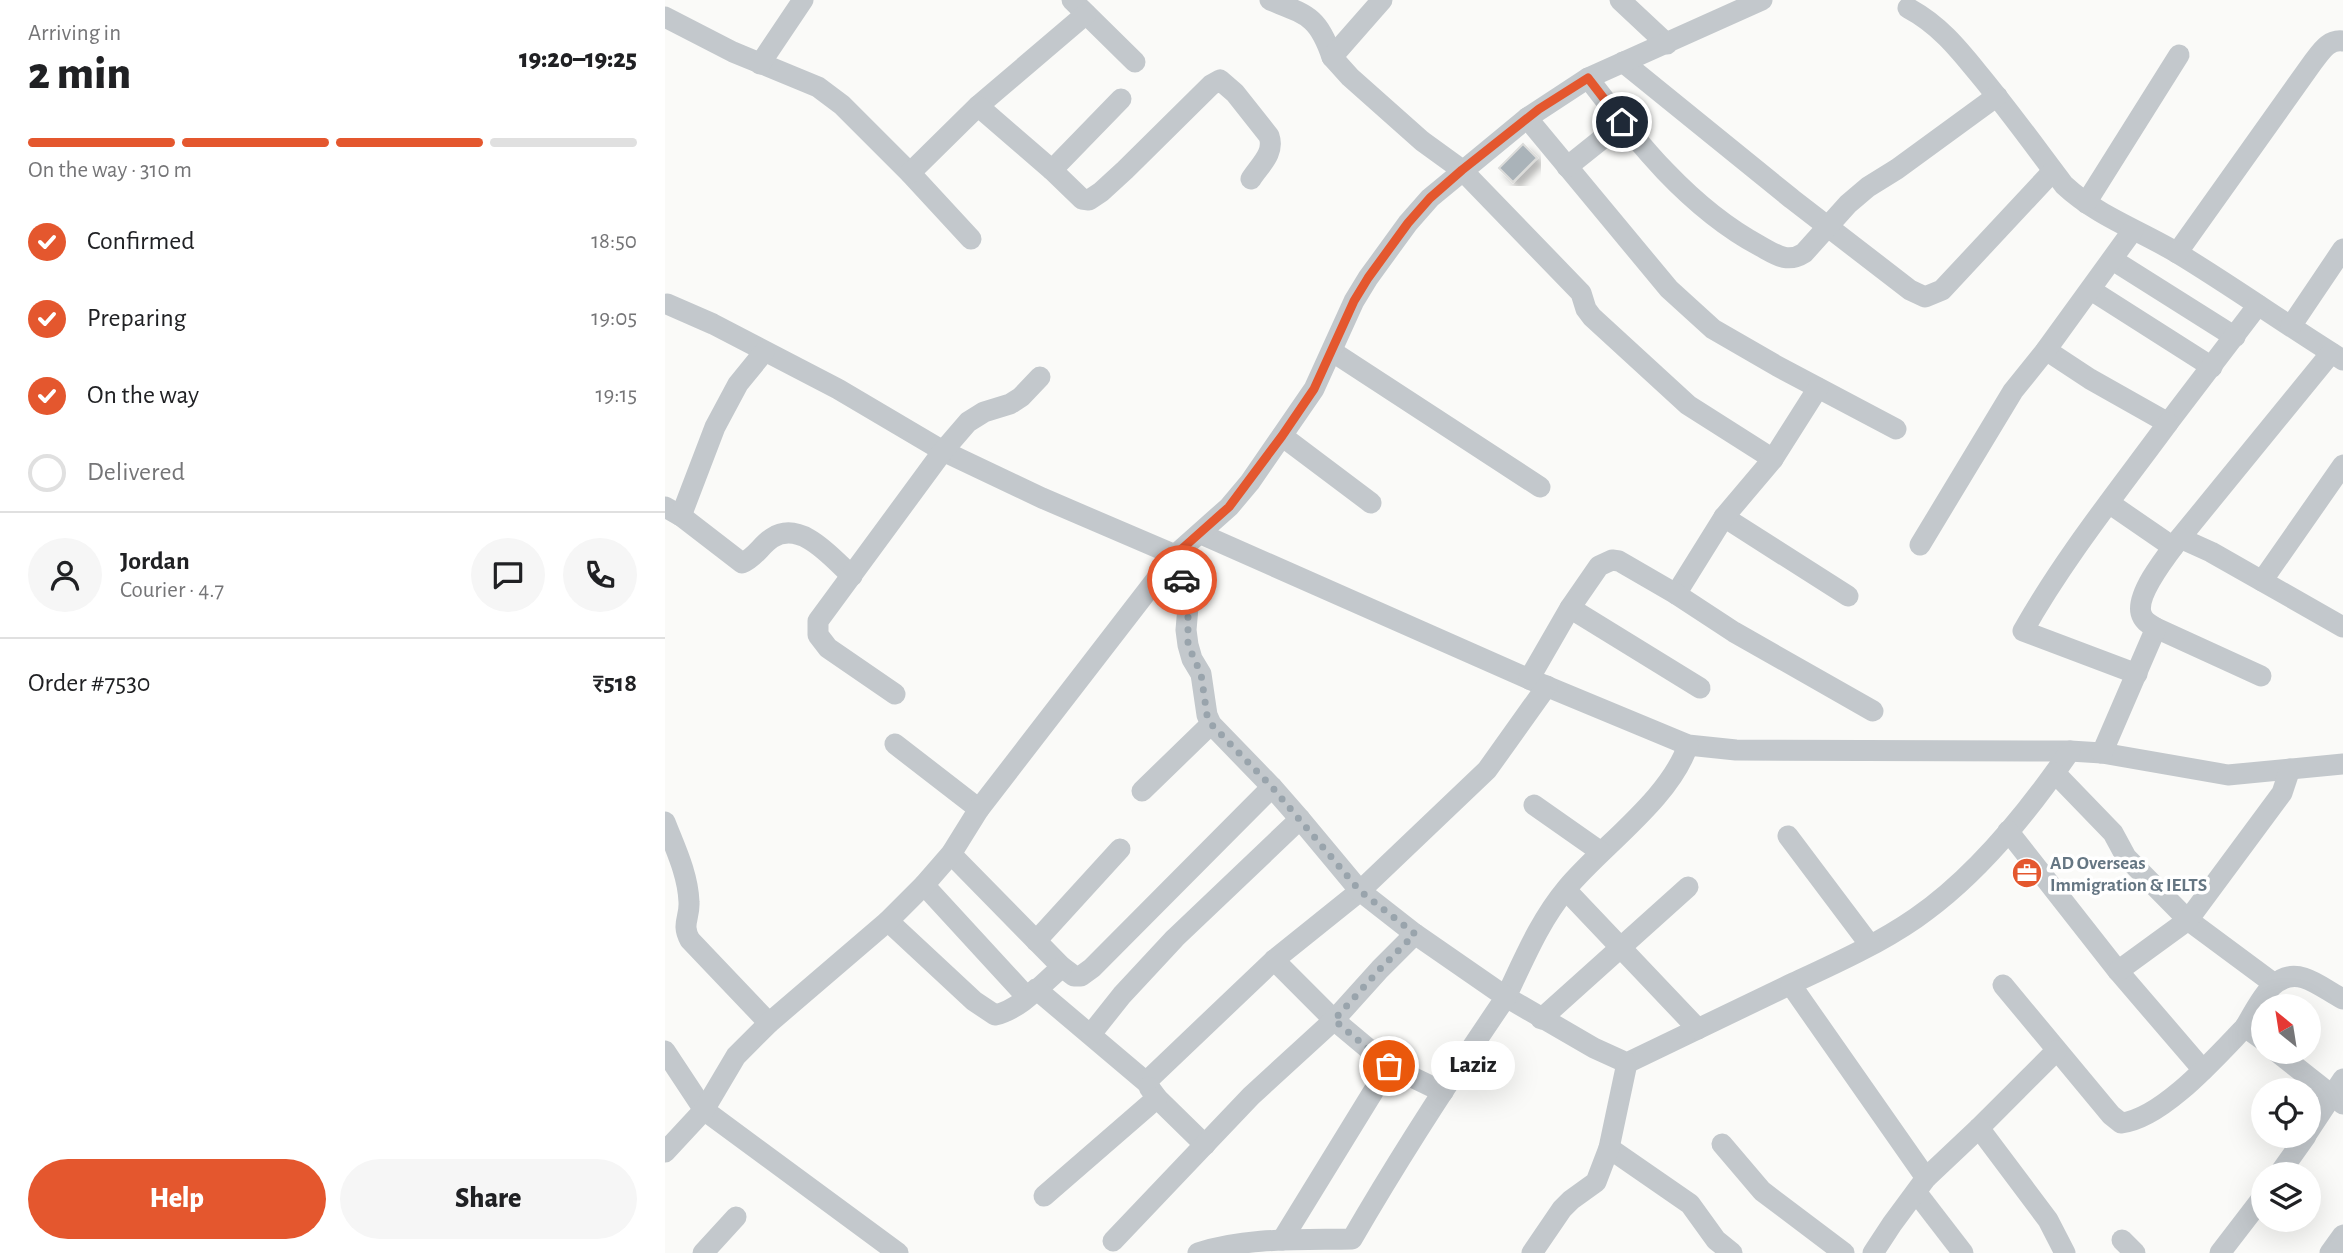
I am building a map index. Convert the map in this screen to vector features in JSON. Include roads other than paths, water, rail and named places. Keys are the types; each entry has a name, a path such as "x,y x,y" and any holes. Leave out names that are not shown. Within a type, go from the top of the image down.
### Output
{"street":[{"path":"760,64 803,0"},
{"path":"1270,0 1313,20 1324,34 1332,57 1350,76 1422,141 1462,170 1581,293 1586,309 1592,317 1688,405 1773,459"},
{"path":"1332,57 1382,0"},
{"path":"1620,0 1667,44"},
{"path":"665,1152 704,1110 736,1056 769,1023 888,921 951,854 979,809 1175,555 1229,507 1282,436 1314,389 1354,301 1368,278 1430,198 1527,118 1588,78 1762,0"},
{"path":"910,173 1079,7 1135,62"},
{"path":"1908,8 1941,30 1997,96 2064,186 2086,203 2178,253 2337,357 2177,542 2148,586 2140,604 2142,616 2156,628 2261,676"},
{"path":"665,17 760,64 818,88 834,99 910,173 971,239"},
{"path":"2178,253 2313,62 2332,41 2343,41"},
{"path":"2086,203 2179,55"},
{"path":"1623,62 1829,227 1910,290 1925,297 1948,285 2053,171"},
{"path":"1588,78 1622,122 1685,191 1709,213 1747,239 1782,258 1797,258 1804,253 1868,187 1997,96"},
{"path":"978,106 1083,199 1094,198 1210,85 1220,80 1235,93 1271,142 1270,152 1251,179"},
{"path":"1052,170 1121,99"},
{"path":"1527,118 1669,289 1689,309 1713,329 1896,429"},
{"path":"1567,167 1622,122"},
{"path":"1920,545 2014,391 2133,230"},
{"path":"2291,326 2343,249"},
{"path":"2113,260 2235,337"},
{"path":"2091,290 2212,367"},
{"path":"667,304 713,324 838,389 943,451 1042,498 1175,555"},
{"path":"2137,674 2023,632 2042,598 2109,503 2258,305"},
{"path":"2046,350 2090,379 2168,423"},
{"path":"764,352 738,384 673,511 742,563 777,535 795,532 812,542 852,576"},
{"path":"1333,352 1540,487"},
{"path":"895,694 828,648 818,635 818,621 943,451 974,416 1010,404 1021,397 1040,377"},
{"path":"1676,594 1724,517 1773,459 1818,388"},
{"path":"1282,436 1371,503"},
{"path":"2262,581 2343,465"},
{"path":"2109,503 2177,542 2211,552 2343,627"},
{"path":"1724,517 1848,596"},
{"path":"1201,534 1688,745 1736,750 2070,751 2102,753 2228,775 2343,764"},
{"path":"1175,555 1188,607 1188,645 1201,674 1207,715 1211,724 1272,787 1360,891 1415,934 1506,997 1541,1019 1627,1063"},
{"path":"1044,1196 1152,1090 1274,960 1360,891 1487,771 1538,682 1570,608 1599,566 1612,560 1625,563 1734,632 1873,711"},
{"path":"1570,608 1700,688"},
{"path":"2102,753 2156,628"},
{"path":"1142,791 1211,724"},
{"path":"895,744 979,809"},
{"path":"1198,1253 1217,1247 1282,1240 1348,1246 1394,1167 1506,997 1536,934 1566,890 1675,773 1688,745"},
{"path":"1627,1063 1858,953 1916,919 1953,889 2008,831 2070,751"},
{"path":"2117,971 2188,920 2282,793 2290,769"},
{"path":"2055,773 2113,833 2126,857 2188,920 2273,983"},
{"path":"951,854 1074,976 1087,973 1272,787"},
{"path":"1534,804 1601,852"},
{"path":"1091,1034 1174,938 1300,819"},
{"path":"665,822 687,885 690,911 686,933 769,1023"},
{"path":"2008,831 2117,971 2203,1070"},
{"path":"1787,836 1871,944"},
{"path":"1036,941 1120,849"},
{"path":"924,885 1032,993 1091,1034 1152,1090 1205,1145"},
{"path":"1541,1019 1688,887"},
{"path":"1566,890 1698,1029"},
{"path":"888,921 985,1010 995,1015 1003,1013 1032,993 1062,967"},
{"path":"1113,1241 1251,1096 1334,1020 1415,934"},
{"path":"1274,960 1334,1020 1389,1066 1443,1092"},
{"path":"2003,985 2056,1051 2121,1123 2140,1118 2155,1110 2203,1070 2245,1027 2273,983 2290,976 2304,978 2343,999"},
{"path":"1791,985 1963,1253"},
{"path":"2245,1027 2251,1032"},
{"path":"665,1051 704,1110 898,1253"},
{"path":"1873,1253 1921,1185 2056,1051"},
{"path":"1531,1253 1562,1209 1595,1182 1609,1148 1627,1063"},
{"path":"2295,1064 2340,1093 2321,1117"},
{"path":"1282,1240 1389,1066"},
{"path":"1979,1128 2048,1220 2064,1253"},
{"path":"1722,1144 1762,1191 1844,1253"},
{"path":"1609,1148 1690,1204 1716,1240 1732,1253"},
{"path":"2220,1253 2251,1213"},
{"path":"703,1253 736,1217"},
{"path":"2330,1253 2343,1235"}],"place":[{"name":"AD Overseas Immigration & IELTS","path":"2027,873"},
{"name":"Laziz","path":"1389,1066"}]}
